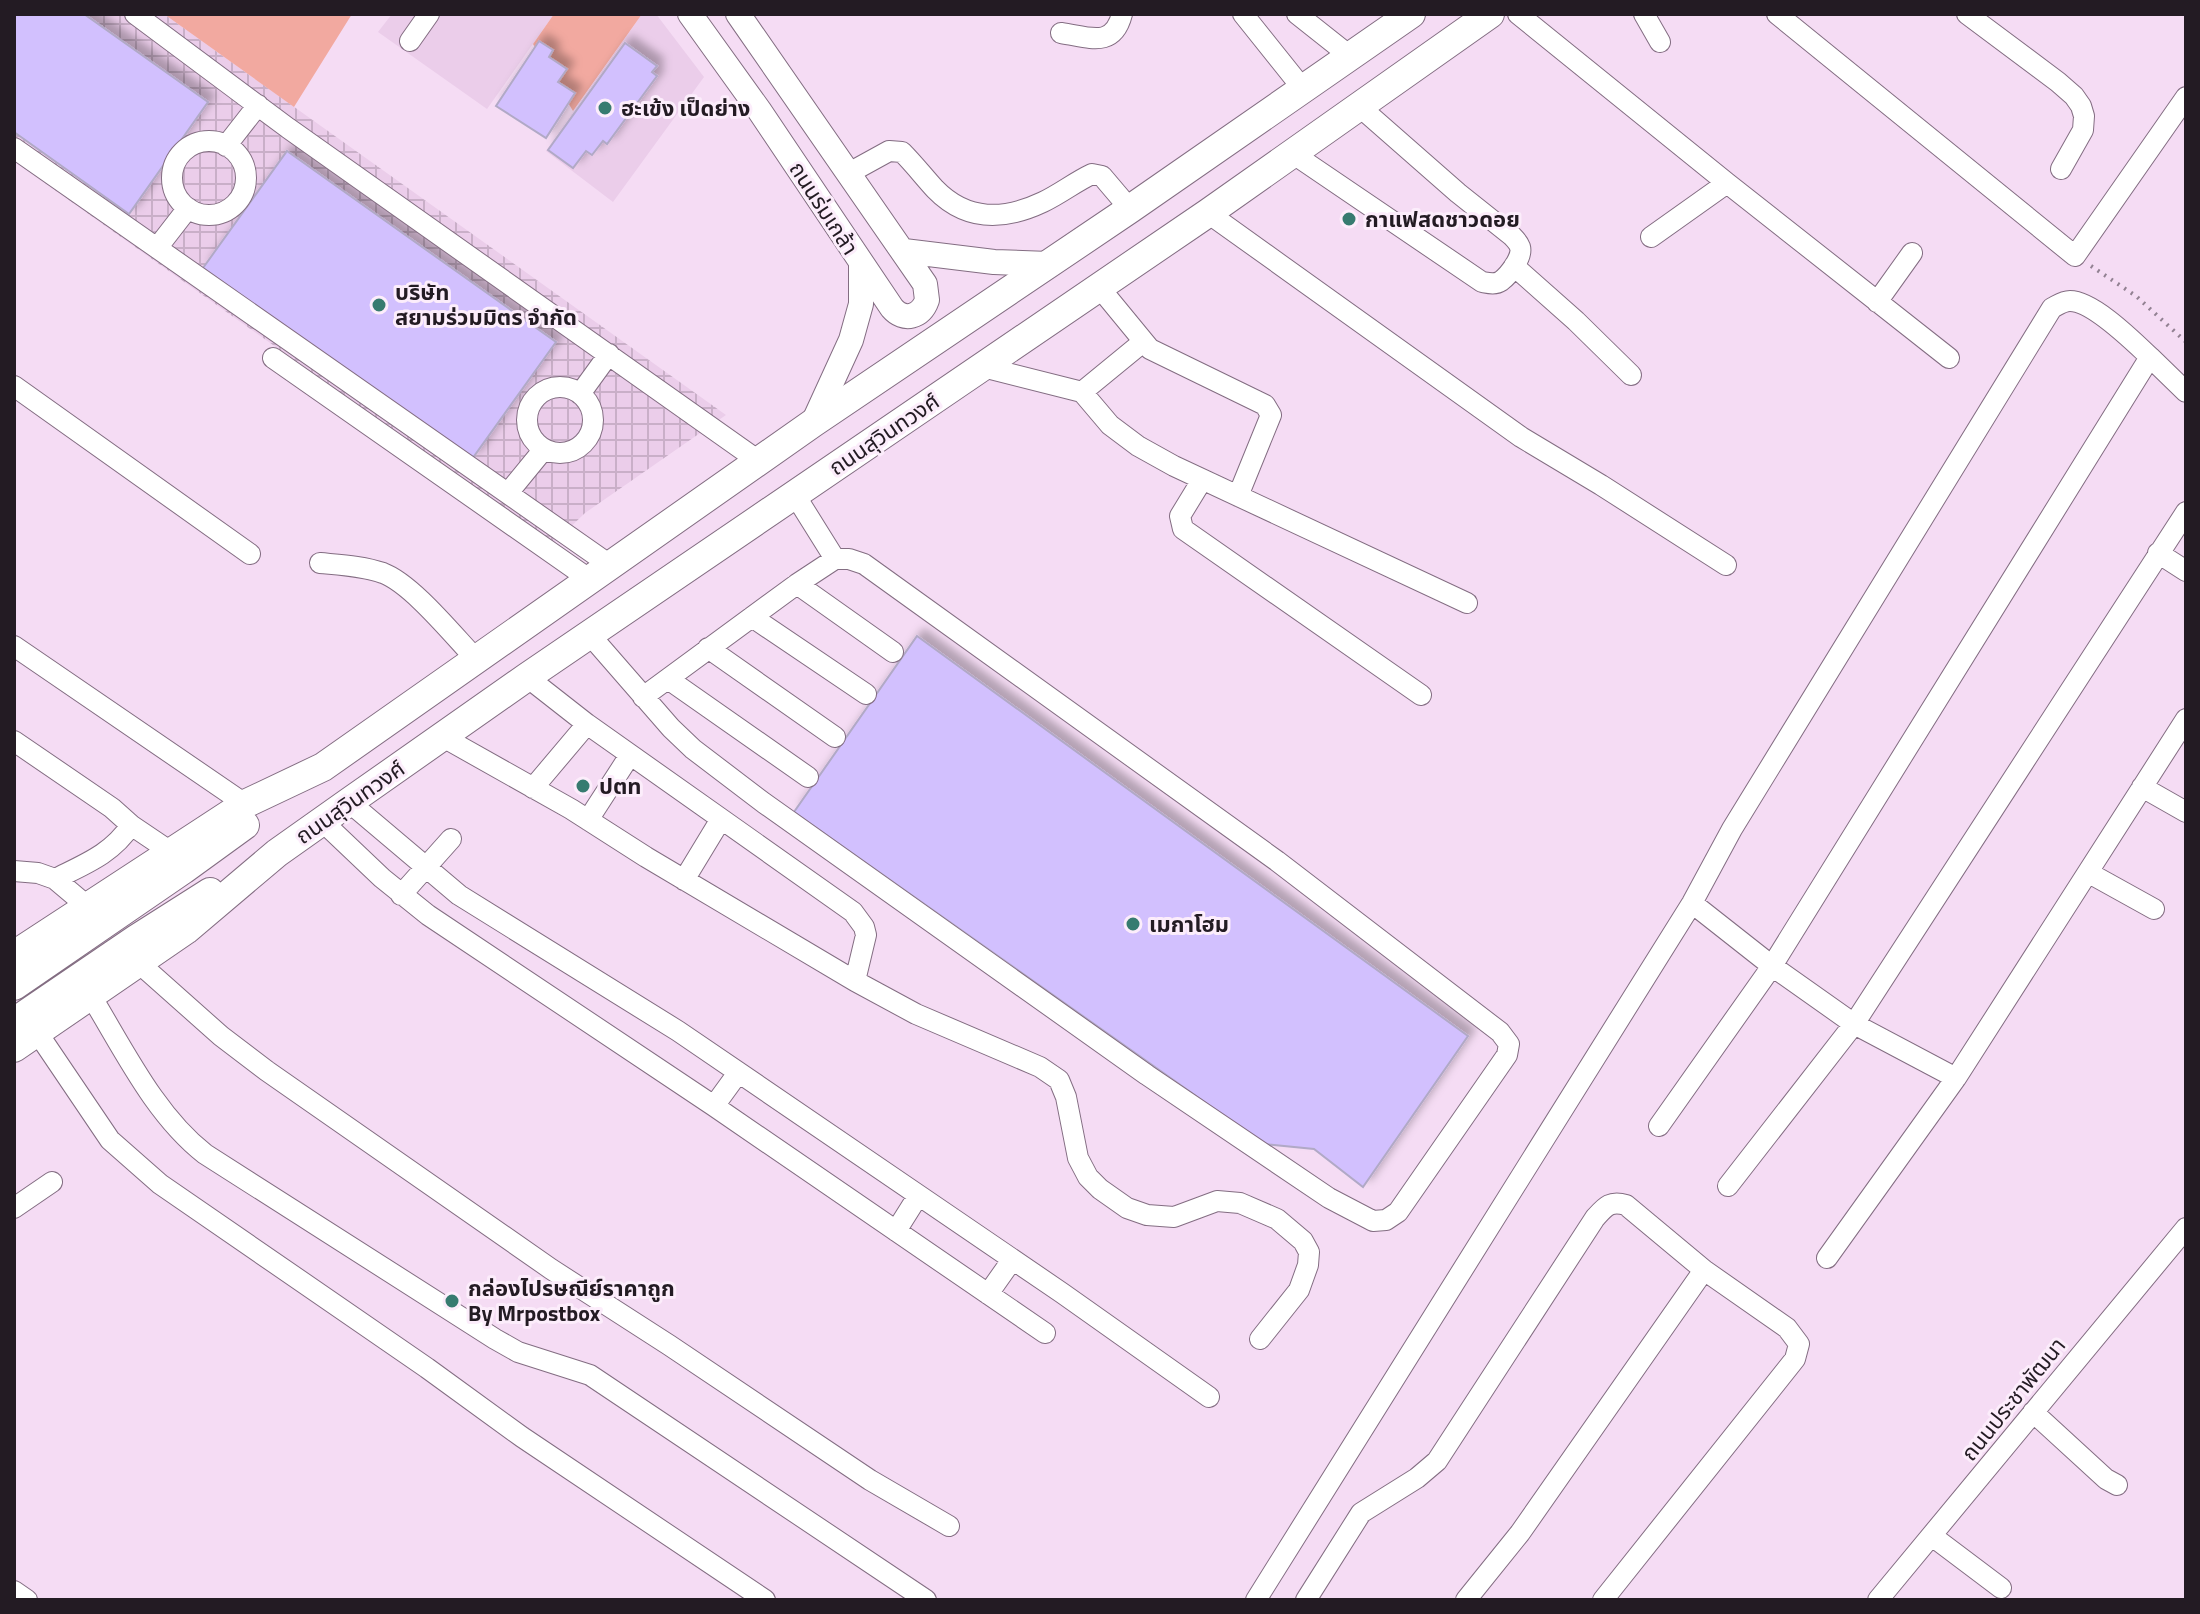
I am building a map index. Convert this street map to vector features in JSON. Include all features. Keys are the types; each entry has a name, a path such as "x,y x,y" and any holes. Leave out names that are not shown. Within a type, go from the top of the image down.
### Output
{"highway":[{"name":"ถนนสุวินทวงศ์","path":"14,986 183,870 323,767 813,423 1411,14"},
{"name":"ถนนสุวินทวงศ์","path":"26,1027 91,996 196,900 277,853 527,677 1208,213 1490,14"},
{"name":"ถนนสุวินทวงศ์","path":"14,955 245,804 323,767"},
{"name":"ถนนสุวินทวงศ์","path":"14,1048 26,1027 138,951"}],"main road":[{"name":"ถนนร่มเกล้า","path":"690,14 896,313 913,316 925,307 928,293 925,284 738,14"},
{"path":"904,251 994,262 1049,264"},
{"name":"ถนนร่มเกล้า","path":"813,423 851,340 861,304 861,263"}],"street":[{"path":"135,14 760,462"},
{"path":"410,41 429,14"},
{"path":"1061,33 1107,38 1115,32 1122,14"},
{"path":"1243,14 1303,89"},
{"path":"1297,14 1350,56"},
{"path":"1518,14 1949,358"},
{"path":"1644,14 1660,42"},
{"path":"1777,14 2075,256 2186,97"},
{"path":"1967,14 2058,82 2081,106 2083,130 2061,169"},
{"path":"226,146 258,105"},
{"path":"1292,153 1482,282 1492,284 1500,281 1514,266 1521,251 1520,245 1360,107"},
{"path":"210,141 226,146 240,158 245,169 243,195 235,205 212,215 199,214 188,208 179,200 172,178 180,156 198,143 210,141"},
{"path":"14,148 508,493 600,572"},
{"path":"849,173 889,151 902,152 950,202 967,211 989,215 1020,212 1047,201 1092,174 1102,176 1130,209"},
{"path":"1651,237 1727,183"},
{"path":"157,248 188,208"},
{"path":"1208,213 1521,437 1726,565"},
{"path":"1877,302 1912,253"},
{"path":"1514,266 1631,375"},
{"path":"1099,287 1150,349 1269,409 1271,415 1238,496"},
{"path":"1256,1600 1692,903 1732,829 2052,308 2066,300 2079,302 2116,325 2186,392"},
{"path":"1082,392 1143,342"},
{"path":"580,394 609,354"},
{"path":"1659,1126 1772,966 2150,357"},
{"path":"273,358 600,572"},
{"path":"983,367 1082,392 1110,425 1162,459 1467,603"},
{"path":"14,386 250,554"},
{"path":"560,387 580,394 591,410 593,420 587,439 571,451 553,453 544,449 530,434 527,423 532,402 539,394 560,387"},
{"path":"508,493 544,449"},
{"path":"1202,480 1180,516 1183,529 1421,695"},
{"path":"795,495 835,559"},
{"path":"1728,1186 1854,1024 2186,512"},
{"path":"2158,553 2186,571"},
{"path":"590,635 643,697 671,728 693,749 764,803 1147,1075 1329,1198 1373,1221 1386,1220 1398,1212 1507,1055 1509,1044 1500,1032 1277,861 864,564 835,559 643,697"},
{"path":"320,563 363,567 397,581 476,659"},
{"path":"797,584 893,652"},
{"path":"752,617 866,694"},
{"path":"14,646 245,804"},
{"path":"708,648 835,737"},
{"path":"527,677 630,755 853,912 866,935 855,981"},
{"path":"668,679 808,777"},
{"path":"1827,1258 1956,1078 2186,719"},
{"path":"533,788 587,724"},
{"path":"443,737 588,820 855,981 916,1014 1040,1067 1059,1080 1083,1168 1100,1189 1127,1208 1147,1215 1174,1217 1217,1201 1240,1203 1277,1219 1303,1241 1309,1252 1308,1265 1299,1290 1260,1339"},
{"path":"14,741 171,852"},
{"path":"588,820 630,755"},
{"path":"2142,787 2186,812"},
{"path":"349,802 459,895 665,1023 1209,1397"},
{"path":"684,880 721,819"},
{"path":"322,821 401,895 1045,1333"},
{"path":"55,879 110,850 122,840 131,825"},
{"path":"401,895 451,839"},
{"path":"14,871 38,873 55,879 87,906"},
{"path":"2089,873 2154,909"},
{"path":"1692,903 1772,966 1854,1024 1956,1078"},
{"path":"138,951 221,1036 267,1071 551,1269 870,1480 949,1526"},
{"path":"91,996 165,1116 185,1139 205,1154 495,1339 518,1352 590,1375 926,1600"},
{"path":"26,1027 110,1140 160,1184 522,1437 765,1600"},
{"path":"714,1106 738,1073"},
{"path":"14,1208 52,1182"},
{"path":"896,1231 918,1196"},
{"path":"1306,1600 1361,1513 1417,1478 1437,1461 1595,1218 1605,1207 1616,1202 1626,1205 1704,1270 1787,1328 1799,1344 1795,1359 1603,1600"},
{"name":"ถนนประชาพัฒนา","path":"1878,1600 2186,1228"},
{"path":"988,1294 1012,1260"},
{"path":"1466,1600 1520,1533 1704,1270"},
{"path":"2033,1412 2106,1479 2117,1485"},
{"path":"1932,1536 2001,1588"},
{"path":"14,1591 27,1600"}],"path":[{"path":"2075,256 2136,296 2186,342"}],"shaded area":[{"name":"บริษัท สยามร่วมมิตร จำกัด","path":"14,14 164,14 726,415 585,513 553,544 14,161"},
{"path":"164,14 352,14 294,107"},
{"path":"392,14 554,14 487,109 378,32"},
{"path":"554,14 642,14 573,111 533,44"},
{"path":"642,14 656,14 704,77 613,202 546,151"}],"building":[{"path":"14,14 84,14 208,102 129,214 14,132"},
{"path":"539,41 553,50 549,57 567,69 558,82 575,93 546,138 496,106"},
{"name":"ฮะเข้ง เป็ดย่าง","path":"625,43 657,66 652,72 657,76 607,144 603,141 592,155 586,151 573,168 548,150"},
{"name":"บริษัท สยามร่วมมิตร จำกัด","path":"287,151 556,342 472,459 203,268"},
{"name":"เมกาโฮม","path":"917,636 1468,1036 1363,1187 1314,1149 1264,1144 794,812"}],"place":[{"name":"ฮะเข้ง เป็ดย่าง","path":"605,108"},
{"name":"กาแฟสดชาวดอย","path":"1349,219"},
{"name":"บริษัท สยามร่วมมิตร จำกัด","path":"379,305"},
{"name":"ปตท","path":"583,786"},
{"name":"เมกาโฮม","path":"1133,924"},
{"name":"กล่องไปรษณีย์ราคาถูก By Mrpostbox","path":"452,1301"}]}
